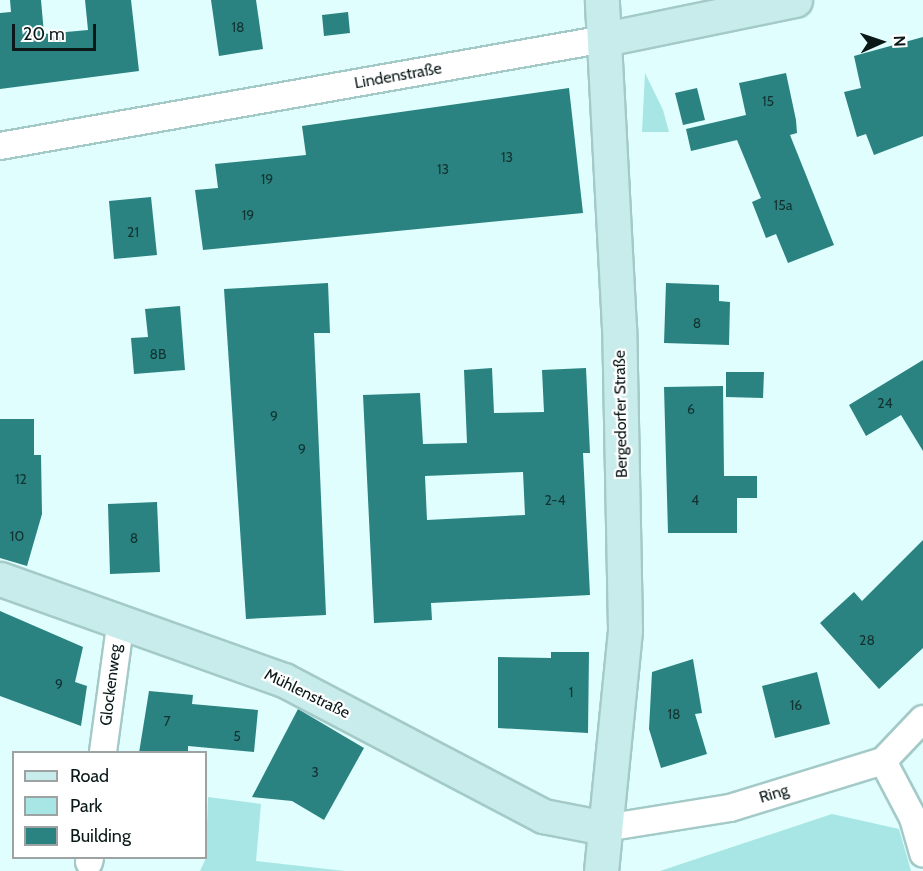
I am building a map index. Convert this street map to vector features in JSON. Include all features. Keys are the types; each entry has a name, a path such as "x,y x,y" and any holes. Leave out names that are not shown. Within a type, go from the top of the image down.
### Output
{"street":[{"name":"Bergedorfer Straße","path":"602,0 619,328 625,629 605,828"},
{"name":"Lindenstraße","path":"0,146 605,39 795,0"},
{"name":"Mühlenstraße","path":"0,579 121,619 284,680 543,816 605,828"},
{"name":"Glockenweg","path":"103,751 121,619"},
{"path":"923,719 883,761 913,818 923,854"},
{"name":"Ring","path":"605,828 730,808 883,761"},
{"path":"601,871 605,828"}],"green space":[{"path":"645,73 663,110 669,132 642,132"},
{"path":"208,797 261,804 256,861 345,871 200,871 207,859"},
{"path":"832,814 899,829 911,871 660,871"}],"building":[{"path":"10,0 41,0 44,34 88,30 85,0 131,0 139,71 0,89 0,13 11,12"},
{"path":"211,0 256,0 263,49 219,56"},
{"path":"348,12 350,33 324,36 322,15"},
{"path":"923,37 923,136 874,155 866,134 857,137 844,92 861,88 854,56"},
{"path":"786,73 797,133 790,135 834,245 788,263 776,234 766,238 752,202 761,198 737,140 691,151 686,129 746,115 739,83"},
{"path":"569,88 583,213 203,250 195,190 218,188 215,164 306,155 302,126"},
{"path":"697,88 705,120 683,125 675,93"},
{"path":"151,197 157,255 114,259 109,201"},
{"path":"328,283 330,333 314,333 326,615 246,619 224,289"},
{"path":"666,283 719,285 719,301 730,302 729,345 664,343"},
{"path":"180,306 185,370 134,374 131,338 148,337 145,309"},
{"path":"923,360 923,451 901,415 866,436 849,405"},
{"path":"492,368 494,413 544,412 542,370 586,368 590,453 583,453 590,595 431,603 432,620 374,623 363,395 420,393 423,444 467,443 464,370","holes":["523,472 525,515 427,520 425,476"]},
{"path":"726,372 764,372 763,398 726,397"},
{"path":"723,386 724,476 757,476 757,498 737,498 737,533 668,533 664,387"},
{"path":"0,419 34,419 34,455 41,455 42,514 27,566 0,558"},
{"path":"157,502 160,572 110,574 108,504"},
{"path":"923,540 923,648 879,689 820,623 854,592 862,601"},
{"path":"0,611 83,647 75,682 87,686 81,726 0,696"},
{"path":"551,652 589,652 588,733 498,728 498,657 551,658"},
{"path":"693,659 702,713 695,714 707,754 661,768 649,729 652,672"},
{"path":"817,672 830,724 775,738 762,686"},
{"path":"149,691 193,695 192,704 258,710 254,752 188,746 188,751 139,751"},
{"path":"298,709 364,748 324,820 292,801 252,797"}]}
